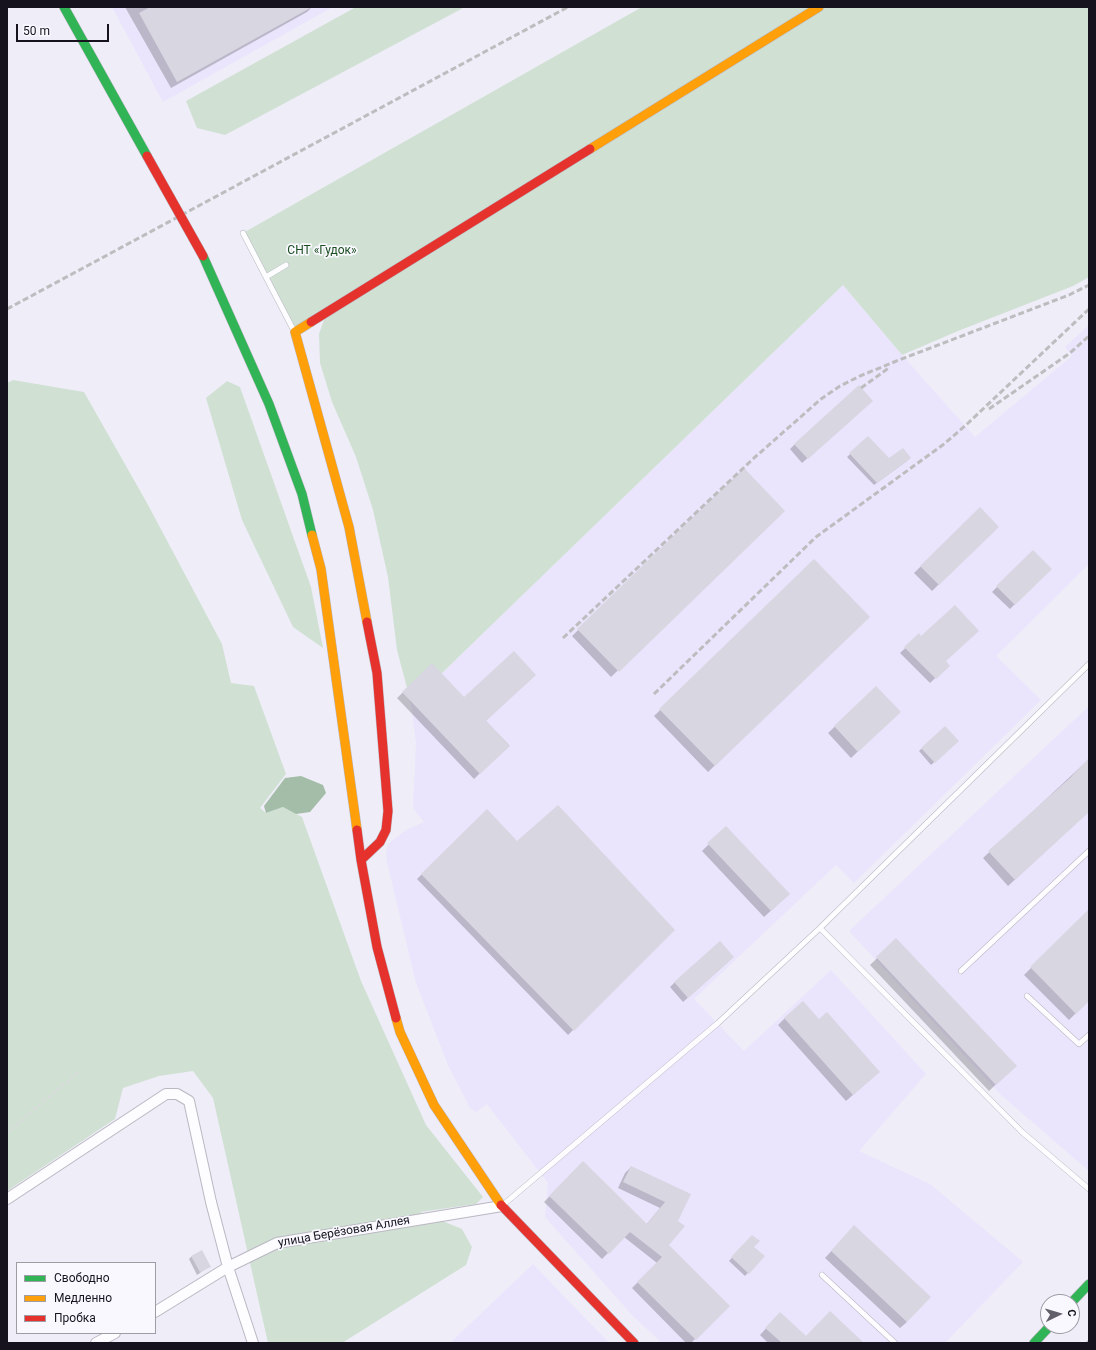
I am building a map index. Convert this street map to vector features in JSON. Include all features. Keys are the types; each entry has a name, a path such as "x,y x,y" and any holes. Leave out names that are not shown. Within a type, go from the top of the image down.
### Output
{"street":[{"path":"64,7 202,256 233,321 269,404 302,494 321,569 361,860 377,947 400,1032 434,1105 502,1206 634,1343"},
{"path":"361,860 380,842 386,830 388,811 377,673 349,528 295,332 818,7"},
{"path":"7,1199 166,1094 177,1094 189,1101 211,1202 228,1267 253,1343"},
{"name":"улица Берёзовая Аллея","path":"156,1311 228,1267 276,1243 502,1206"},
{"path":"1080,1294 1089,1284"},
{"path":"96,1343 113,1334"},
{"path":"1034,1343 1042,1334"}],"lane":[{"path":"243,233 295,332"},
{"path":"266,277 286,265"},
{"path":"502,1206 718,1023 820,928 1089,664"},
{"path":"961,971 1089,851"},
{"path":"820,928 1022,1132 1089,1189"},
{"path":"1026,996 1079,1044 1089,1035"},
{"path":"822,1276 895,1343"}],"path":[{"path":"7,1133 78,1072"}],"shaded area":[{"path":"112,7 331,7 331,8 163,102"},
{"path":"843,285 902,355 975,437 1072,356 1065,347 1089,325 1089,564 996,656 1041,700 854,883 836,865 694,999 744,1051 831,970 926,1074 859,1151 930,1184 1023,1262 945,1343 662,1343 633,1316 545,1217 548,1183 487,1104 476,1112 470,1108 448,1065 416,983 386,853 388,844 406,830 424,822 413,808 416,744 411,703"},
{"path":"1089,706 1089,1171 1001,1095 849,931"},
{"path":"301,776 323,785 326,793 310,812 296,814 283,807 266,813 264,806 285,778"},
{"path":"533,1264 609,1343 450,1343"}],"green space":[{"path":"356,7 465,7 225,135 197,128 186,101"},
{"name":"СНТ «Гудок»","path":"642,7 1089,7 1089,277 1073,286 958,331 902,355 843,285 411,703 397,650 388,577 373,510 356,457 332,402 320,363 319,334 326,314 295,332 243,233"},
{"path":"13,380 84,392 147,503 222,644 231,683 254,686 286,774 260,808 266,813 283,807 302,817 361,981 426,1125 483,1197 476,1204 420,1212 462,1229 472,1247 466,1265 342,1343 268,1343 213,1098 193,1071 159,1076 123,1088 115,1119 7,1191 7,383"},
{"path":"227,381 240,387 311,587 323,648 293,627 242,520 206,398"}],"building":[{"path":"150,7 312,7 177,82 139,13"},
{"path":"859,385 873,401 808,459 794,444"},
{"path":"868,436 889,458 903,448 911,458 877,483 849,453"},
{"path":"744,468 785,511 619,672 577,629"},
{"path":"980,507 999,527 939,585 920,566"},
{"path":"1033,550 1052,569 1015,605 996,586"},
{"path":"814,559 870,617 715,766 659,709"},
{"path":"955,605 979,631 946,661 950,666 936,679 904,647 919,633 921,636"},
{"path":"514,651 536,675 486,721 510,746 480,774 402,692 432,663 464,697"},
{"path":"876,686 901,712 858,752 834,726"},
{"path":"945,726 959,741 935,763 921,748"},
{"path":"1089,758 1089,812 1015,880 988,851 1070,778"},
{"path":"558,805 675,930 574,1031 421,874 487,809 517,841"},
{"path":"726,826 790,894 771,911 707,843"},
{"path":"1089,909 1089,1001 1076,1014 1030,967"},
{"path":"896,938 1017,1066 996,1085 876,957"},
{"path":"720,941 734,957 688,998 674,982"},
{"path":"803,1001 819,1019 827,1012 880,1072 853,1095 784,1018"},
{"path":"583,1161 647,1224 665,1202 623,1182 631,1166 691,1194 678,1221 685,1226 669,1245 730,1306 696,1340 637,1282 662,1257 630,1232 609,1254 549,1196"},
{"path":"854,1225 931,1297 907,1322 831,1251"},
{"path":"752,1235 760,1241 754,1247 765,1256 749,1274 731,1257"},
{"path":"202,1250 211,1267 200,1272 191,1256"},
{"path":"830,1311 864,1343 782,1343 765,1328 780,1312 806,1336"}],"railway":[{"path":"7,309 568,7"},
{"path":"563,638 754,458 821,399 840,386 899,360 1069,295 1089,285"},
{"path":"654,694 816,537 944,444 1089,309"},
{"path":"989,409 1070,353 1089,336"},
{"path":"861,388 890,367"}],"traffic: fast":[{"path":"64,7 147,156"},
{"path":"203,256 269,404 302,494 312,535"},
{"path":"1080,1294 1089,1284"},
{"path":"1034,1343 1042,1334"}],"traffic: slow":[{"path":"590,149 819,7"},
{"path":"311,322 295,332 349,527 367,622"},
{"path":"312,535 321,569 357,830"},
{"path":"396,1018 400,1032 434,1105 501,1205"}],"traffic: jam":[{"path":"311,322 590,149"},
{"path":"147,156 203,256"},
{"path":"361,860 380,842 386,830 388,811 377,673 367,622"},
{"path":"357,830 377,947 396,1018"},
{"path":"501,1205 634,1343"}]}
